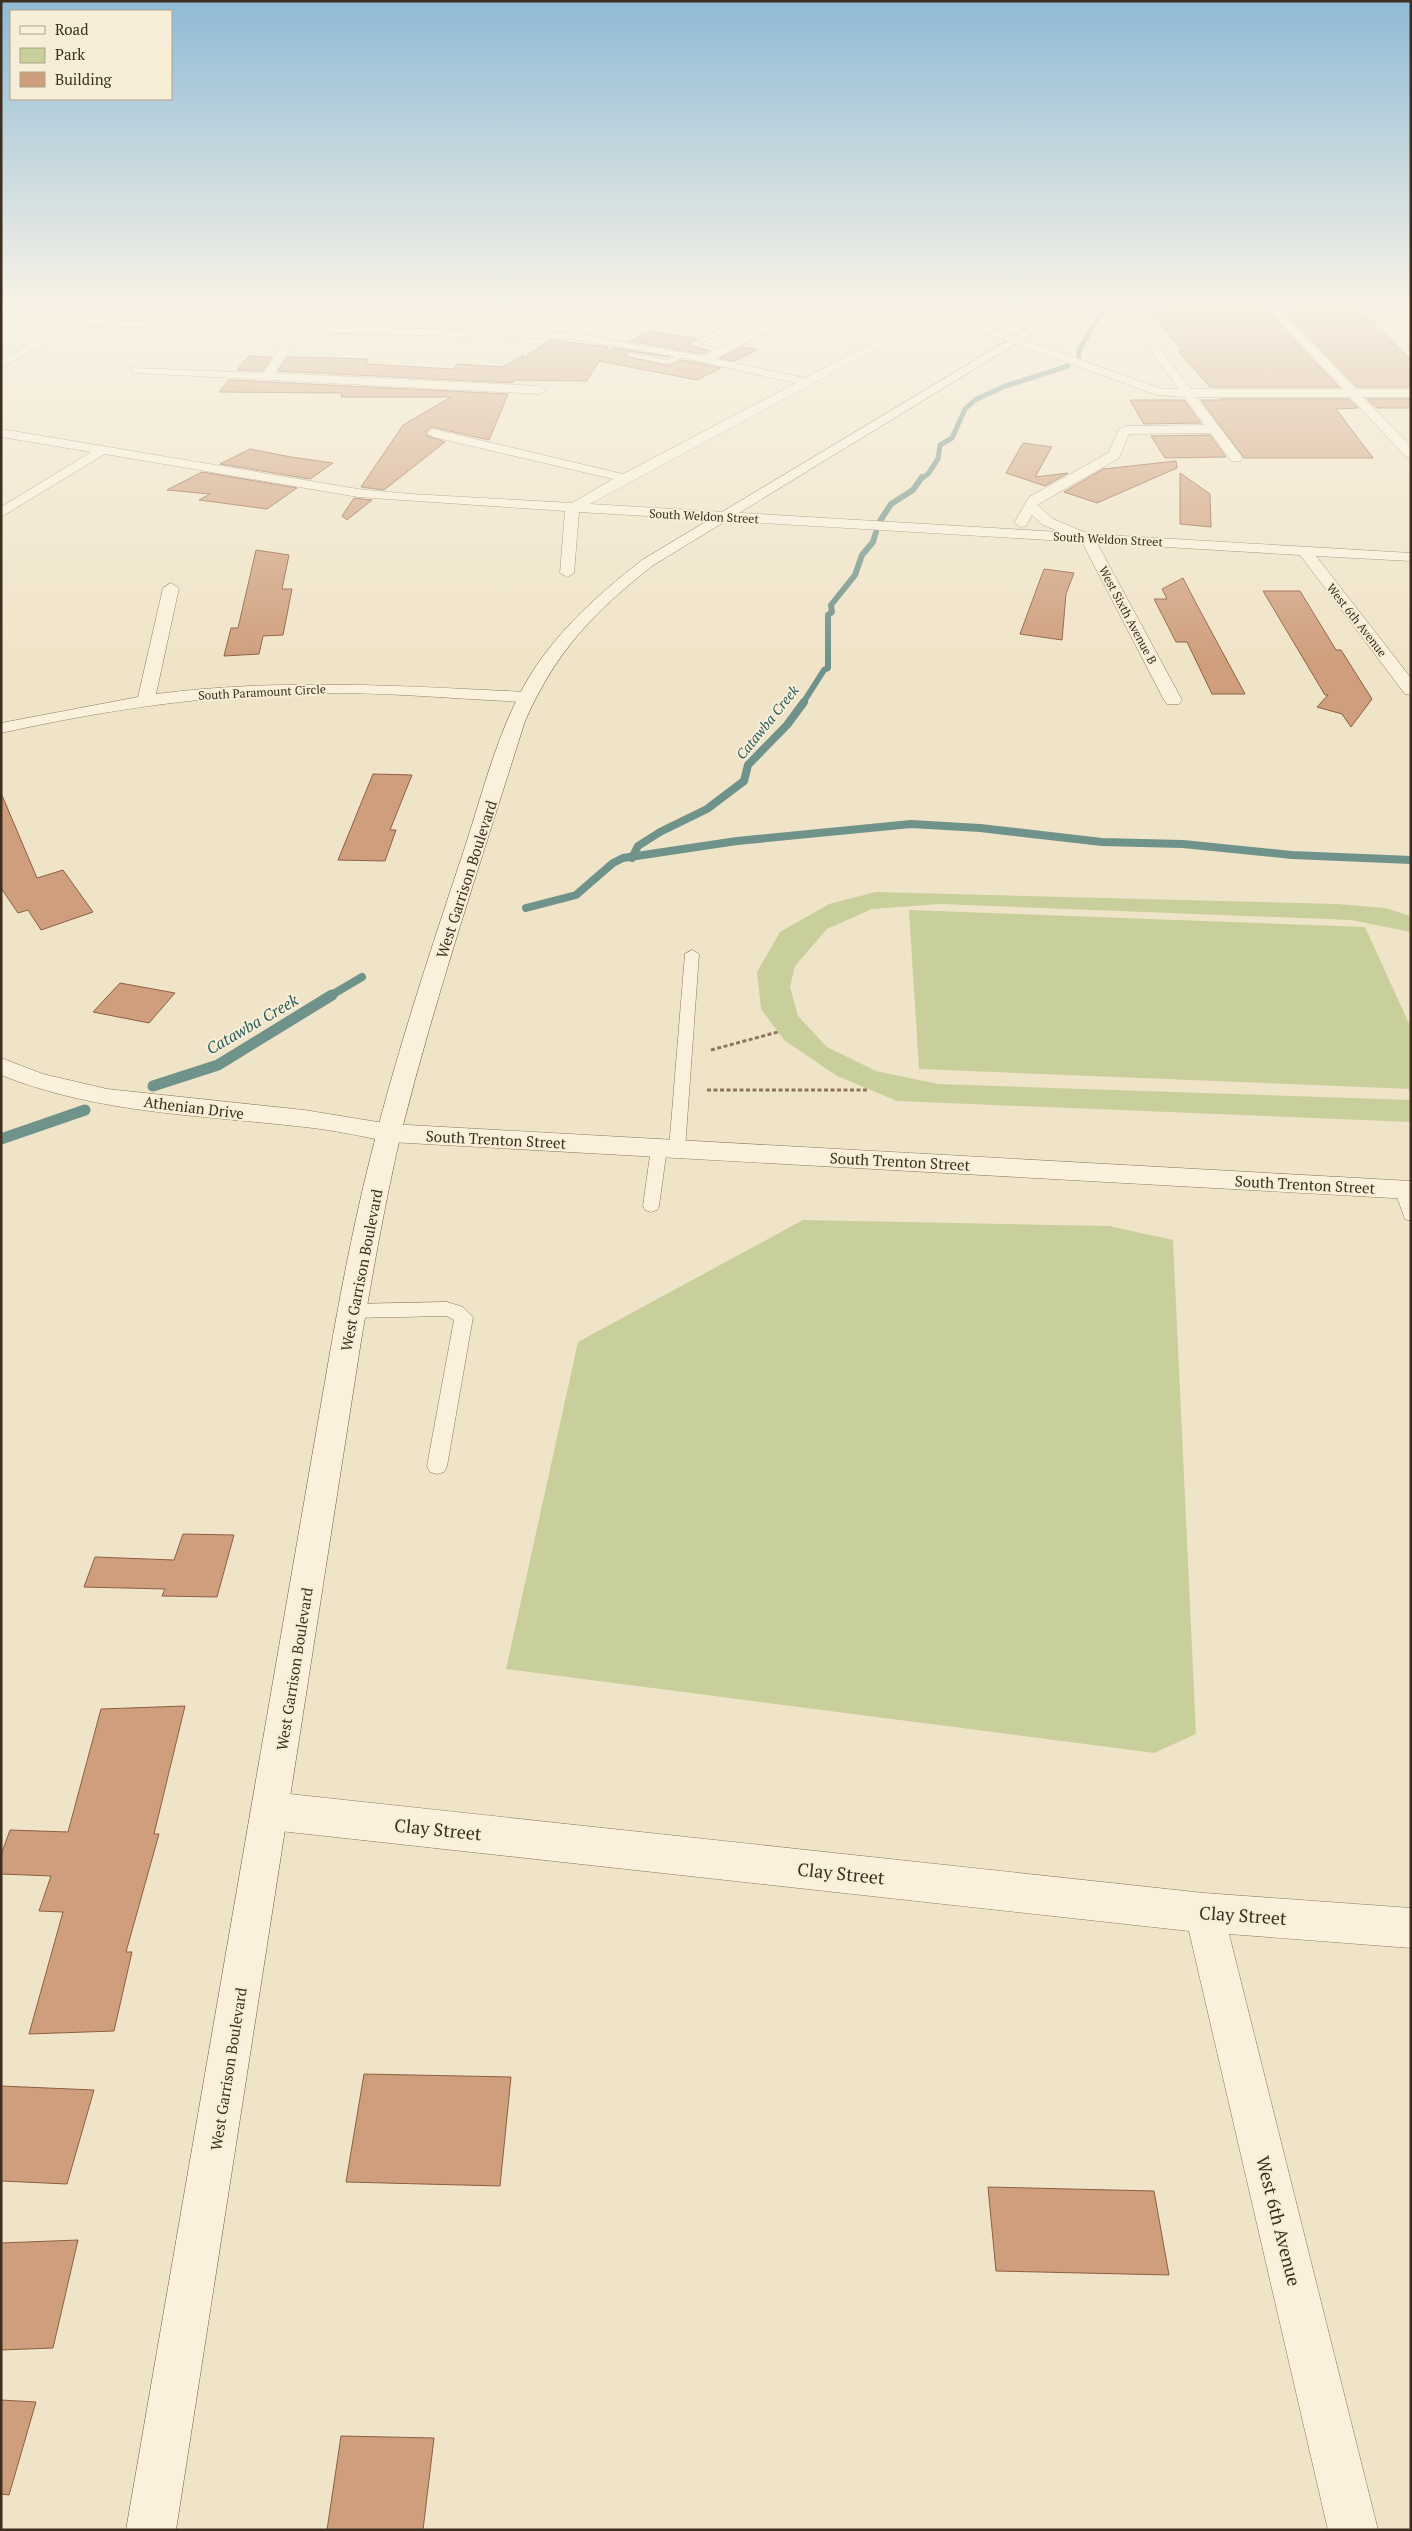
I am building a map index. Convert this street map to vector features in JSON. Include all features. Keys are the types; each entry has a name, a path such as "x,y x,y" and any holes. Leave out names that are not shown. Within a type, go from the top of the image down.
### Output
{"street":[{"path":"567,573 572,509 624,478 727,424"},
{"name":"West Garrison Boulevard","path":"151,2530 352,1311 370,1215 390,1133 432,985 516,721 526,697 558,644 604,597 646,563 878,424"},
{"path":"1210,424 1236,458"},
{"path":"1382,424 1411,454"},
{"path":"1018,534 1028,506 1043,494 1114,455 1122,432 1126,430 1214,429"},
{"path":"433,432 624,478"},
{"name":"South Weldon Street","path":"1,433 358,493 720,518 1411,557"},
{"path":"1,513 103,450"},
{"path":"1028,506 1048,522 1087,538"},
{"name":"West Sixth Avenue B","path":"1087,538 1173,700"},
{"name":"West 6th Avenue","path":"1304,550 1411,690"},
{"path":"146,699 171,588"},
{"name":"South Paramount Circle","path":"1,728 146,699 316,688 526,697"},
{"name":"Athenian Drive","path":"1,1066 17,1073 80,1092 196,1109 292,1117 390,1133"},
{"name":"South Trenton Street","path":"390,1133 1406,1189"},
{"name":"Clay Street","path":"271,1811 1204,1913 1411,1928"},
{"name":"West 6th Avenue","path":"1204,1913 1353,2530"}],"lane":[{"path":"652,1206 681,1090 692,954"},
{"path":"1406,1189 1411,1215"},
{"path":"352,1311 447,1309 457,1312 464,1317 437,1466"}],"path":[{"path":"684,1058 778,1032"},
{"path":"681,1090 868,1090"}],"green space":[{"path":"876,892 1337,904 1385,908 1411,916 1411,932 1351,920 940,904 872,909 827,929 795,966 790,987 798,1016 827,1047 876,1071 938,1084 1411,1100 1411,1122 897,1101 837,1076 784,1040 761,1009 757,972 780,932 829,904"},
{"path":"909,910 1365,927 1411,1028 1411,1089 919,1069"},
{"path":"803,1220 1109,1226 1173,1240 1196,1734 1154,1753 506,1669 578,1342"}],"building":[{"path":"496,424 489,440 432,427 426,431 426,435 445,442 384,490 361,487 403,425"},
{"path":"1219,424 1347,424 1373,458 1244,458"},
{"path":"1210,435 1226,457 1165,458 1151,436"},
{"path":"1023,443 1052,447 1035,477 1068,473 1045,486 1006,473"},
{"path":"250,449 333,463 310,479 220,464"},
{"path":"1176,461 1177,468 1097,503 1064,492 1103,469"},
{"path":"202,472 297,488 267,509 199,500 210,494 167,490"},
{"path":"1180,473 1210,494 1211,527 1180,524"},
{"path":"354,498 372,500 347,520 342,516"},
{"path":"256,550 289,555 282,589 292,589 283,635 263,636 259,654 224,656 231,628 238,628"},
{"path":"1044,569 1074,573 1066,594 1062,640 1020,634"},
{"path":"1183,578 1245,694 1212,694 1187,642 1176,642 1154,599 1167,599 1162,589"},
{"path":"1263,591 1300,591 1336,650 1341,650 1372,699 1351,727 1342,714 1317,707 1328,695 1325,695"},
{"path":"373,774 412,775 390,830 396,830 385,861 338,860"},
{"path":"1,793 37,878 63,870 93,912 41,930 28,910 18,913 1,888"},
{"path":"120,983 175,993 149,1023 93,1012"},
{"path":"183,1534 234,1535 217,1597 162,1596 165,1589 84,1587 95,1557 174,1560"},
{"path":"185,1706 154,1834 159,1834 126,1952 132,1952 114,2031 29,2034 63,1912 39,1911 51,1876 1,1874 1,1855 10,1830 68,1832 101,1709"},
{"path":"364,2074 511,2077 500,2186 346,2182"},
{"path":"1,2086 94,2090 67,2184 1,2181"},
{"path":"988,2187 1154,2191 1169,2275 996,2271"},
{"path":"78,2240 53,2348 1,2350 1,2243"},
{"path":"1,2400 36,2402 9,2495 1,2494"},
{"path":"341,2436 434,2438 423,2530 327,2530"}],"waterway":[{"name":"Catawba Creek","path":"921,479 928,474 938,459 940,445 952,438 958,424"},
{"name":"Catawba Creek","path":"880,521 891,504 913,490 922,477"},
{"name":"Catawba Creek","path":"803,703 824,670 828,668 828,615 832,612 831,605 855,575 862,555 873,542 876,532"},
{"name":"Catawba Creek","path":"633,857 638,846 660,832 707,809 744,781 748,765 787,725 804,702"},
{"path":"633,857 737,841 911,824 980,828 1102,842 1183,844 1292,855 1411,860"},
{"name":"Catawba Creek","path":"526,908 576,895 613,863 623,858 633,857"},
{"name":"Catawba Creek","path":"330,996 362,977"},
{"name":"Catawba Creek","path":"153,1086 218,1065 332,995"},
{"name":"Catawba Creek","path":"1,1139 85,1110"}]}
